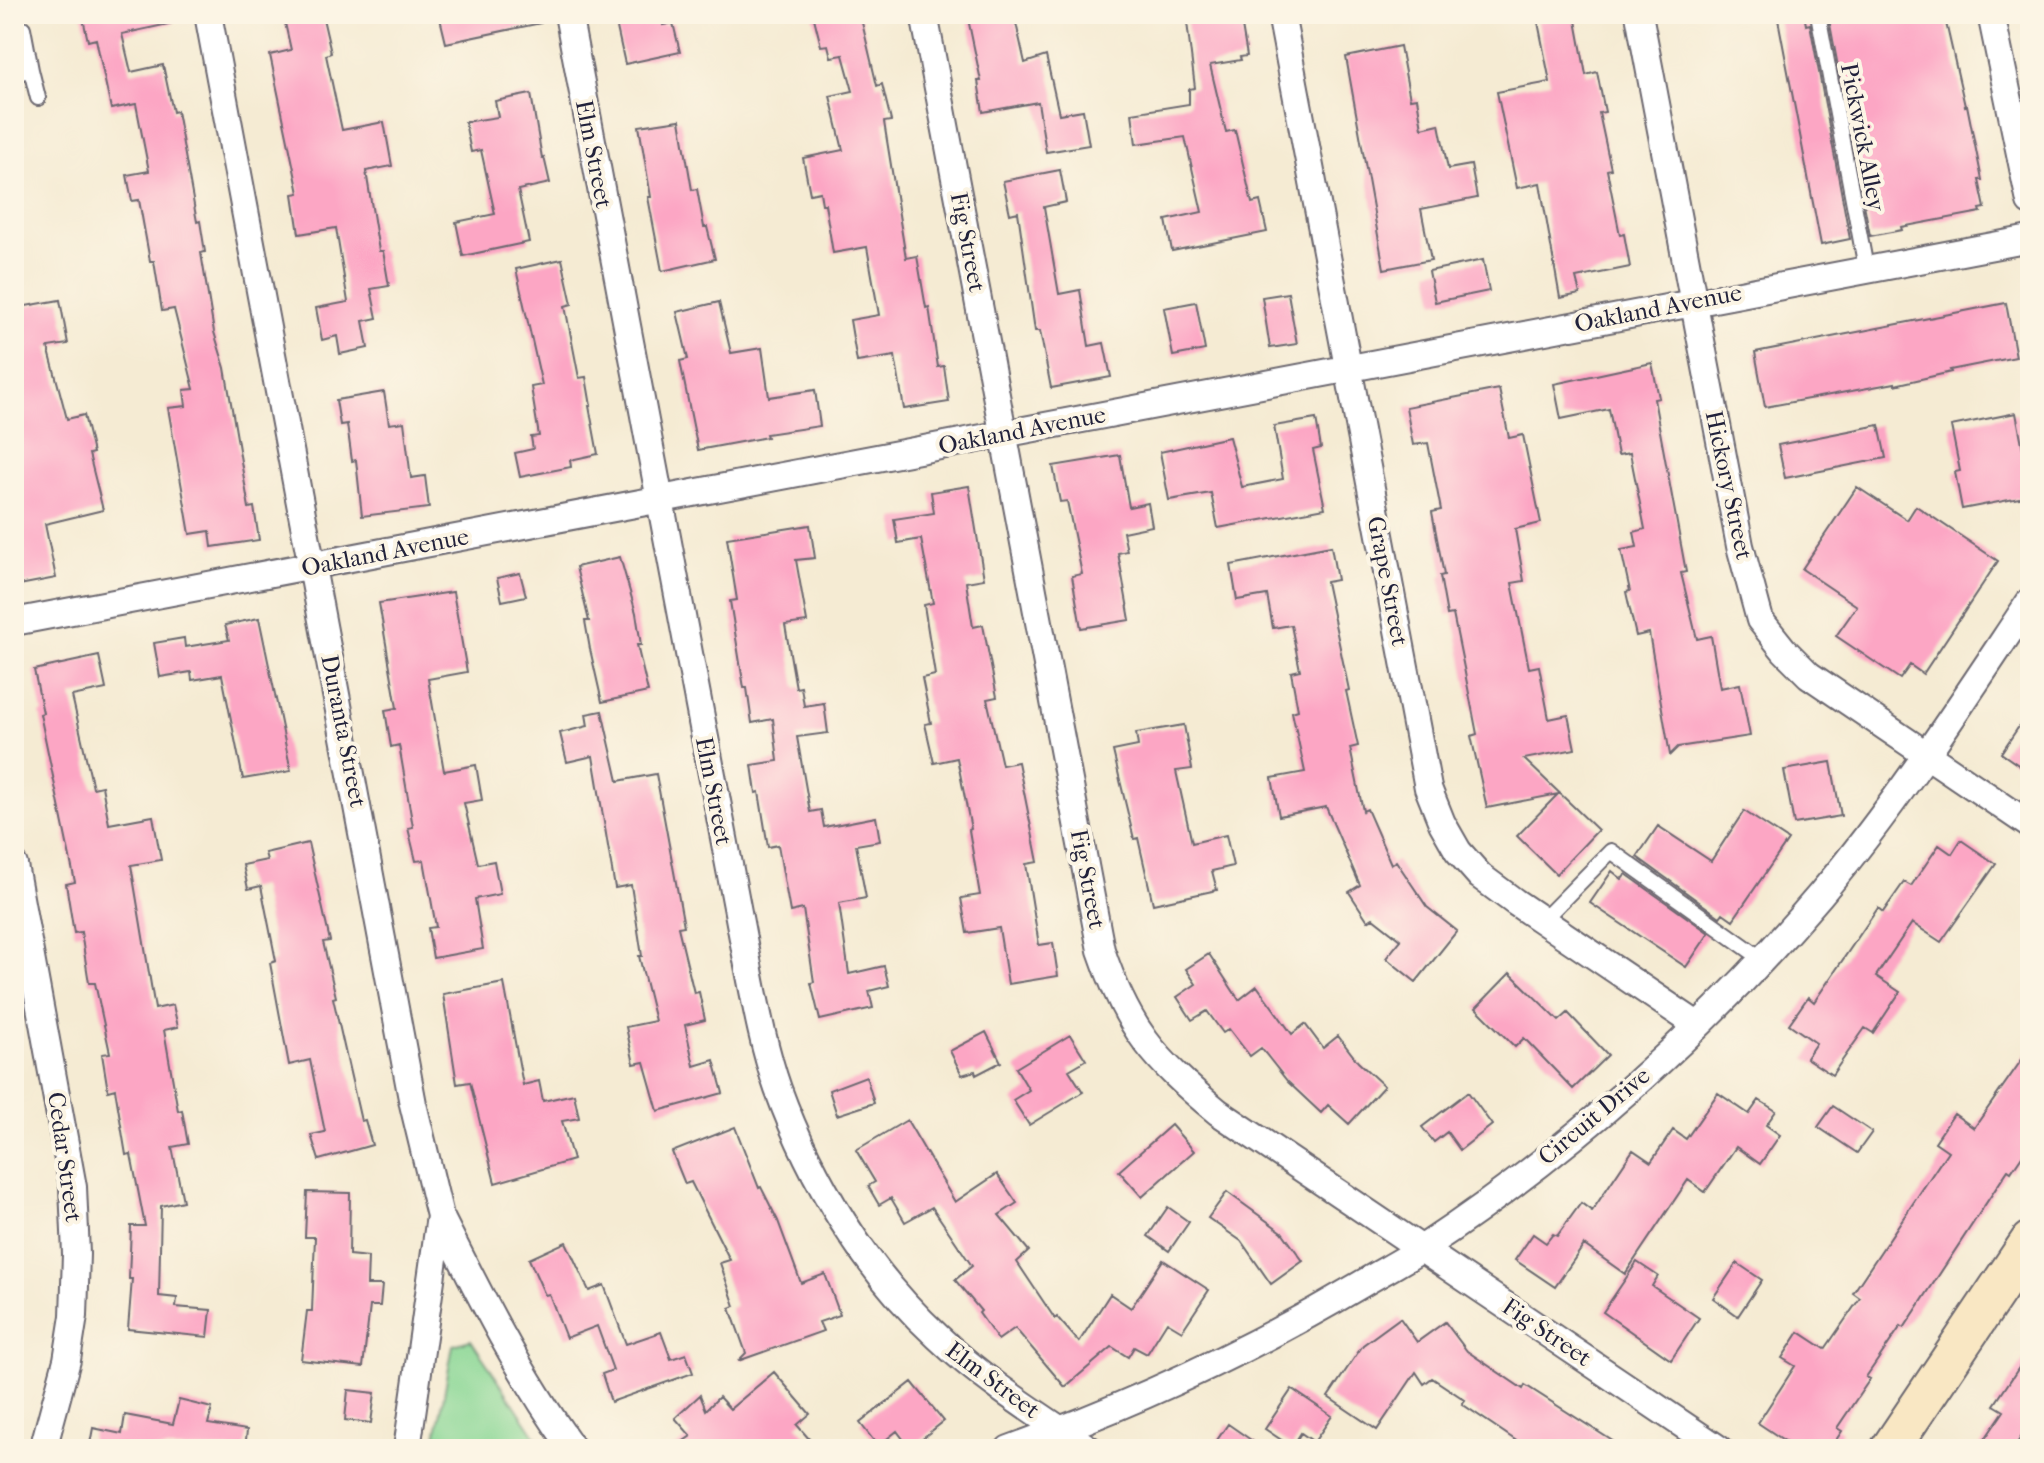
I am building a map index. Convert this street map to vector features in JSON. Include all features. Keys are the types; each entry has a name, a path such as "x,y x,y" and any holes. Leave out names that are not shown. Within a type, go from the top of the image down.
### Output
{"street":[{"name":"Duranta Street","path":"208,14 413,1104 440,1216 407,1449"},
{"name":"Elm Street","path":"568,14 761,1028 777,1087 800,1143 847,1227 905,1304 974,1369 1089,1449"},
{"name":"Fig Street","path":"924,14 1101,950 1116,994 1138,1034 1172,1074 1218,1112 1719,1449"},
{"name":"Grape Street","path":"1281,14 1428,788 1442,823 1458,851 1480,876 1697,1025"},
{"name":"Hickory Street","path":"1639,14 1740,546 1760,620 1809,675 2030,825"},
{"path":"1991,14 2030,202"},
{"name":"Oakland Avenue","path":"14,622 2030,239"},
{"name":"Circuit Drive","path":"1009,1449 1125,1406 1268,1337 1422,1249 1521,1178 1582,1129 1697,1025 1762,959 1856,851 1927,755 2030,601"},
{"name":"Cedar Street","path":"14,865 73,1187 76,1254 74,1316 63,1375 43,1449"},
{"path":"440,1216 496,1327 547,1413 573,1449"},
{"path":"1890,1449 2030,1241"}],"lane":[{"name":"Pickwick Alley","path":"1818,14 1866,268"},
{"path":"23,28 38,98"},
{"path":"14,73 31,70"},
{"path":"1542,921 1611,851 1762,959"}],"green space":[{"path":"471,1340 544,1449 434,1449 453,1345"}],"building":[{"path":"82,14 173,14 173,23 122,34 131,72 163,65 173,112 177,111 197,222 200,221 205,252 201,253 214,332 225,368 249,508 254,507 259,540 212,547 210,531 190,534 168,408 186,406 184,390 194,389 174,309 162,311 139,200 132,201 127,175 149,171 136,104 111,109 96,39 88,41"},
{"path":"283,14 322,14 331,53 326,55 342,130 384,122 392,166 366,171 379,251 383,251 389,286 371,289 377,318 363,321 368,348 340,354 337,336 322,340 316,308 348,302 336,228 299,234 293,194 299,193 270,55 291,50"},
{"path":"439,14 540,14 541,23 446,43"},
{"path":"614,14 661,14 663,25 673,23 680,52 625,64"},
{"path":"813,14 860,14 877,86 882,84 891,121 884,122 906,258 917,256 938,367 944,366 949,402 904,409 895,356 857,362 850,320 879,315 867,247 833,253 825,204 822,204 820,192 810,194 803,158 843,150 830,96 853,91 843,55 831,57 828,45 821,46"},
{"path":"967,14 1014,14 1025,63 1046,56 1059,114 1083,110 1089,145 1046,152 1038,102 983,112 978,81 981,81"},
{"path":"1186,14 1240,14 1247,56 1240,57 1241,60 1210,65 1226,132 1235,130 1252,203 1260,201 1267,232 1172,251 1166,220 1202,212 1185,137 1136,144 1132,113 1189,104 1189,89 1195,88"},
{"path":"1777,14 1804,14 1806,25 1810,24 1850,239 1821,245"},
{"path":"1850,14 1944,14 1982,180 1979,180 1985,208 1980,209 1981,212 1870,236 1829,19"},
{"path":"1575,15 1586,75 1597,72 1605,112 1599,113 1611,169 1607,170 1630,267 1576,278 1580,294 1560,298 1540,183 1517,188 1497,92 1550,82 1538,22"},
{"path":"1400,46 1410,99 1417,98 1422,128 1439,124 1448,169 1471,165 1477,198 1421,209 1431,260 1384,269 1346,57"},
{"path":"531,94 542,158 550,183 518,190 529,242 463,256 456,222 495,214 481,150 471,152 465,122 498,117 495,101"},
{"path":"680,120 692,190 697,189 704,227 707,227 715,259 662,271 639,126"},
{"path":"1060,170 1066,202 1044,207 1059,294 1080,290 1089,346 1104,343 1111,377 1051,388 1040,331 1035,331 1018,212 1010,214 1003,181"},
{"path":"562,259 572,304 565,306 579,378 586,377 598,454 570,460 571,467 520,477 515,453 533,449 531,437 539,436 531,387 542,385 516,269"},
{"path":"1483,260 1489,291 1435,302 1429,271"},
{"path":"1288,293 1297,344 1270,348 1262,297"},
{"path":"60,300 68,344 48,347 67,419 84,415 93,453 89,454 103,510 45,524 56,578 14,586 14,308"},
{"path":"719,302 731,353 762,348 769,397 815,390 820,426 766,434 767,437 698,450 680,361 688,359 677,312"},
{"path":"1196,302 1205,350 1173,356 1164,308"},
{"path":"2006,303 2016,357 1895,385 1765,407 1755,352"},
{"path":"1652,363 1659,398 1654,399 1686,572 1681,573 1697,639 1711,636 1720,688 1740,684 1750,736 1678,747 1670,755 1649,633 1636,636 1626,592 1630,591 1621,550 1637,547 1634,532 1645,529 1630,453 1618,455 1609,409 1561,419 1554,384"},
{"path":"1499,389 1509,438 1523,435 1541,523 1515,529 1524,581 1512,583 1529,668 1539,666 1549,719 1568,715 1575,749 1524,759 1598,830 1556,874 1517,836 1558,794 1487,808 1471,736 1477,734 1464,668 1453,614 1447,615 1440,576 1444,575 1432,512 1441,510 1428,443 1413,445 1406,407"},
{"path":"384,392 389,424 404,422 411,478 425,476 429,508 362,516 356,460 352,461 347,424 340,425 336,400"},
{"path":"2016,413 2025,459 2030,458 2030,496 1962,509 1955,472 1960,471 1951,426"},
{"path":"1316,419 1321,448 1313,450 1325,508 1218,528 1211,493 1169,500 1160,452 1229,437 1242,487 1283,479 1274,426"},
{"path":"1879,425 1886,458 1785,478 1778,445"},
{"path":"1120,455 1129,507 1148,503 1152,526 1123,532 1127,551 1118,553 1130,620 1081,628 1072,576 1082,574 1067,501 1060,502 1053,466"},
{"path":"969,486 984,579 966,582 973,627 983,625 997,697 987,699 1002,765 1018,762 1038,862 1026,864 1039,945 1053,943 1058,976 1008,984 999,928 967,933 961,898 980,895 957,758 934,763 925,724 931,723 922,678 935,675 924,605 933,603 921,539 898,543 894,519 934,513 931,492"},
{"path":"1857,487 1907,520 1916,506 1998,561 1923,674 1910,665 1900,679 1836,636 1857,606 1802,569"},
{"path":"810,525 815,558 796,560 807,622 785,625 796,688 801,687 804,706 824,703 828,733 797,737 810,812 821,810 824,827 876,817 880,841 856,845 866,898 839,903 849,974 884,966 889,986 869,991 873,1008 820,1020 811,983 814,982 803,909 790,912 778,845 768,847 759,792 756,793 752,765 778,761 773,719 752,723 730,601 737,600 727,538"},
{"path":"1331,546 1337,580 1326,582 1349,690 1346,691 1358,746 1350,748 1363,811 1367,809 1391,864 1396,861 1427,907 1457,931 1416,982 1386,958 1401,940 1373,918 1368,921 1349,892 1360,885 1326,807 1279,816 1272,778 1305,772 1292,712 1298,710 1291,672 1300,670 1291,625 1273,628 1267,595 1237,600 1231,565"},
{"path":"620,557 636,613 641,645 637,645 648,692 602,702 585,621 589,621 576,567"},
{"path":"520,573 526,596 502,601 497,578"},
{"path":"453,592 467,672 428,679 444,771 476,765 482,800 464,803 478,864 494,861 500,894 475,899 483,949 433,958 428,928 436,927 424,860 416,861 408,828 413,827 399,745 391,747 385,710 397,708 379,603"},
{"path":"259,618 291,771 243,779 222,675 192,680 191,672 160,677 154,643 184,638 185,647 229,640 225,625"},
{"path":"99,656 106,689 72,696 93,788 102,786 109,824 153,816 161,860 131,865 155,1009 173,1005 178,1027 164,1030 178,1111 182,1110 188,1144 172,1147 183,1201 161,1206 159,1296 177,1298 176,1307 211,1310 208,1337 128,1329 132,1279 129,1279 131,1226 145,1226 131,1154 126,1155 115,1089 108,1091 102,1054 110,1053 95,983 89,983 81,932 74,933 66,884 75,882 40,714 43,713 34,670"},
{"path":"2030,710 2030,773 2001,753"},
{"path":"602,711 618,781 656,774 684,926 678,927 694,993 699,992 705,1020 685,1025 694,1066 714,1060 723,1093 658,1111 644,1062 634,1064 626,1027 655,1021 639,956 642,956 631,885 615,888 593,756 567,762 560,733 588,726 586,714"},
{"path":"1184,725 1192,769 1176,771 1192,843 1226,835 1233,866 1212,871 1217,890 1153,904 1113,751 1138,746 1136,733"},
{"path":"1831,762 1841,816 1794,824 1784,770"},
{"path":"1744,811 1788,840 1733,920 1723,913 1720,917 1637,857 1658,826 1711,861"},
{"path":"1961,840 1996,864 1941,942 1912,923 1876,976 1900,992 1873,1033 1865,1028 1832,1075 1806,1058 1816,1043 1789,1024 1808,997 1814,1002 1878,908 1883,912 1904,882 1911,886 1939,845 1952,854"},
{"path":"308,843 330,941 323,942 336,997 333,998 361,1121 365,1120 372,1145 319,1160 311,1135 325,1132 310,1060 289,1065 270,963 276,961 261,886 248,889 243,865 267,860 265,853"},
{"path":"1612,871 1622,879 1626,874 1709,933 1686,967 1590,903"},
{"path":"1209,954 1239,1000 1257,986 1292,1034 1305,1024 1323,1048 1338,1036 1358,1062 1384,1086 1349,1124 1328,1105 1321,1113 1288,1082 1261,1048 1250,1056 1229,1029 1223,1033 1207,1011 1192,1020 1177,997 1196,984 1186,969"},
{"path":"1510,973 1559,1021 1568,1013 1608,1055 1573,1089 1524,1038 1515,1047 1476,1008"},
{"path":"504,983 523,1085 539,1081 543,1101 574,1094 579,1118 562,1121 573,1160 495,1183 470,1082 457,1084 443,994"},
{"path":"986,1032 1001,1062 976,1075 975,1071 962,1075 950,1051"},
{"path":"1070,1035 1086,1060 1069,1070 1083,1092 1029,1125 1013,1100 1029,1090 1016,1068"},
{"path":"2030,1048 2030,1144 2011,1172 2008,1170 1904,1328 1901,1326 1866,1377 1870,1379 1837,1428 1842,1431 1830,1449 1797,1449 1758,1423 1795,1366 1782,1358 1799,1332 1825,1349 1860,1298 1853,1293 1948,1151 1935,1142 1954,1114 1974,1128"},
{"path":"866,1076 874,1103 837,1115 829,1090"},
{"path":"1468,1092 1492,1125 1460,1150 1447,1132 1434,1142 1422,1127"},
{"path":"1718,1093 1749,1114 1759,1100 1776,1111 1766,1125 1780,1135 1760,1164 1736,1147 1705,1192 1688,1180 1625,1274 1584,1245 1555,1287 1515,1260 1533,1234 1546,1243 1553,1234 1557,1236 1581,1203 1592,1211 1633,1150 1651,1162 1673,1130 1686,1139"},
{"path":"1833,1106 1872,1132 1857,1153 1818,1127"},
{"path":"907,1120 955,1202 997,1174 1017,1203 999,1215 1029,1251 1017,1262 1055,1319 1057,1317 1079,1342 1110,1294 1131,1308 1163,1260 1209,1290 1182,1331 1167,1322 1147,1354 1134,1347 1128,1357 1112,1347 1065,1387 1015,1328 998,1340 979,1313 981,1311 955,1280 972,1266 932,1207 905,1222 891,1198 879,1205 868,1186 875,1182 856,1150"},
{"path":"1171,1125 1194,1151 1142,1197 1119,1171"},
{"path":"735,1127 759,1188 778,1221 801,1283 825,1274 840,1315 819,1322 823,1331 738,1361 746,1353 730,1308 735,1306 720,1263 730,1260 691,1182 685,1184 672,1152"},
{"path":"307,1192 350,1193 349,1255 368,1257 367,1285 382,1285 380,1306 370,1306 363,1367 301,1360 307,1311 312,1311 315,1237 305,1237"},
{"path":"1227,1192 1282,1232 1303,1261 1271,1284 1241,1241 1208,1218"},
{"path":"1168,1207 1189,1222 1169,1251 1148,1236"},
{"path":"566,1242 589,1291 604,1285 626,1344 661,1332 671,1359 686,1354 693,1373 611,1402 602,1374 613,1370 597,1326 566,1338 549,1294 545,1295 529,1259"},
{"path":"1637,1262 1658,1276 1652,1286 1699,1318 1671,1360 1603,1312"},
{"path":"1737,1263 1762,1280 1738,1316 1713,1298"},
{"path":"1400,1318 1417,1342 1445,1322 1467,1351 1523,1389 1525,1385 1625,1449 1513,1449 1518,1442 1462,1404 1465,1400 1432,1378 1424,1384 1416,1372 1377,1430 1328,1397 1363,1345"},
{"path":"2030,1351 2030,1424 2013,1449 1978,1449 2004,1411 1994,1405"},
{"path":"774,1372 810,1414 797,1425 810,1440 799,1449 672,1449 691,1436 675,1418 700,1395 706,1410 719,1397 730,1409"},
{"path":"912,1382 944,1421 910,1448 897,1431 878,1446 860,1423"},
{"path":"1292,1389 1332,1416 1314,1442 1301,1433 1292,1447 1265,1429"},
{"path":"348,1390 375,1393 371,1423 345,1420"},
{"path":"179,1400 212,1408 208,1424 247,1430 245,1449 89,1449 93,1428 122,1434 125,1415 173,1424"},
{"path":"1228,1424 1264,1449 1211,1449"}]}
